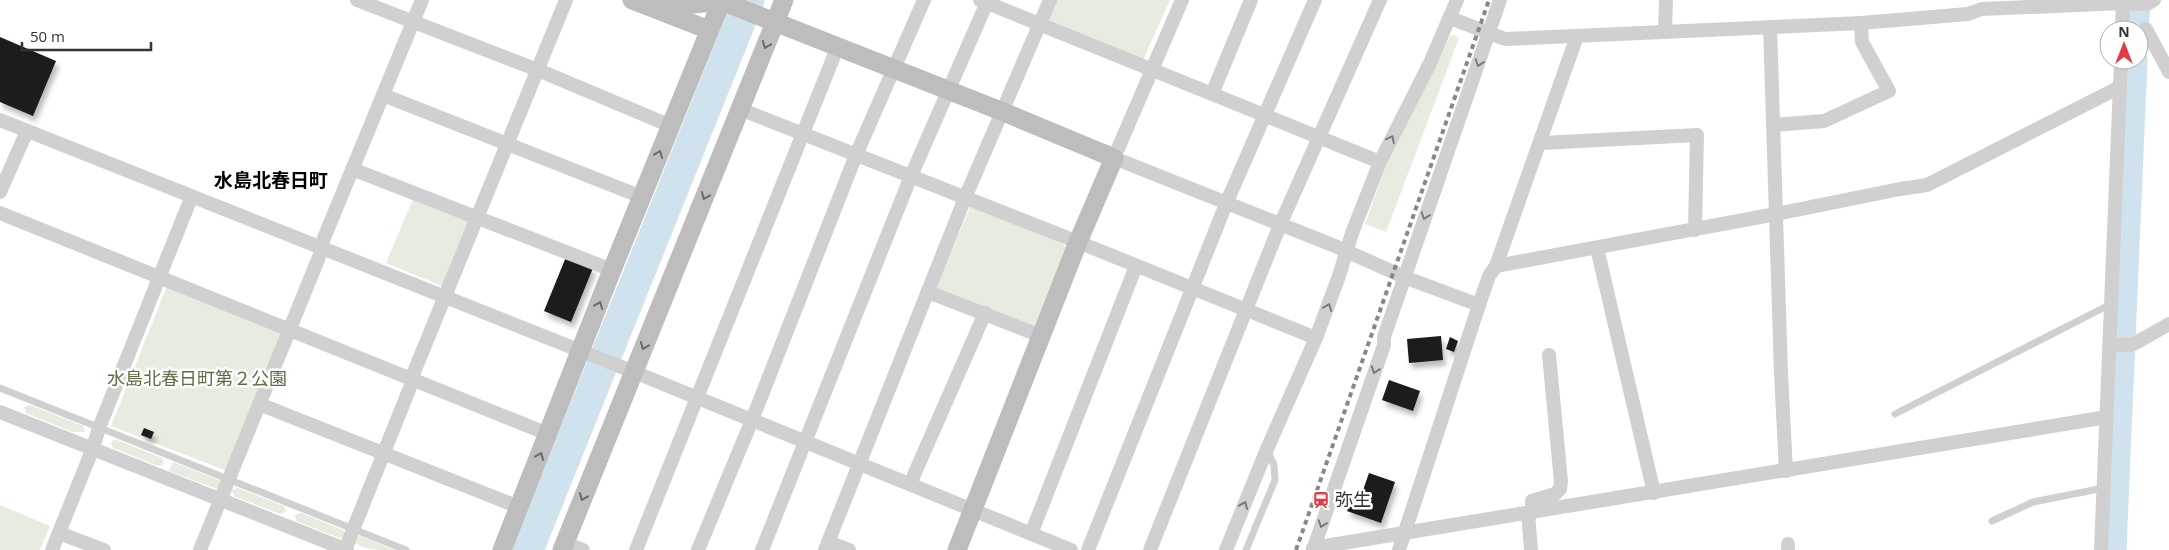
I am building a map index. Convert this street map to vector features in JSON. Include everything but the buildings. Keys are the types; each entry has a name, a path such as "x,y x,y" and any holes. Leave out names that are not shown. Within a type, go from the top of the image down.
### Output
{"street":[{"path":"357,0 538,70 671,126"},
{"path":"200,550 352,169 422,0"},
{"path":"0,412 346,550 412,379 566,0"},
{"path":"632,0 709,30"},
{"path":"663,0 693,4 725,2 949,90 1226,204 1347,251 1404,277 1479,304"},
{"path":"583,550 563,546 625,369 740,109 767,18 784,0"},
{"path":"698,550 752,420 856,155 924,0"},
{"path":"849,550 826,546 965,198 1050,0"},
{"path":"957,550 1078,242 1182,0"},
{"path":"1212,94 1251,0"},
{"path":"1088,550 1226,204 1315,0"},
{"path":"1150,550 1280,225 1380,0"},
{"path":"1226,550 1267,449 1316,338 1380,162 1430,63 1457,0"},
{"path":"1500,0 1404,277 1384,337 1384,345 1313,549 2107,417"},
{"path":"1665,31 1666,0"},
{"path":"762,550 911,176 949,90 985,1 1380,162"},
{"path":"502,550 548,434 589,355 612,270 709,30 725,2"},
{"path":"2123,20 2125,2"},
{"path":"1450,18 1505,39 1861,23 1968,14 1982,9 2148,2"},
{"path":"1773,125 1824,121 1889,91 1862,42 1861,23"},
{"path":"1770,27 1786,471"},
{"path":"2149,35 2169,72"},
{"path":"1399,550 1479,304 1489,276 1496,266 1541,143 1577,36"},
{"path":"636,550 838,46"},
{"path":"2101,550 2107,417 2118,344 2111,304 2121,70"},
{"path":"1496,266 1927,185 2120,87"},
{"path":"383,95 642,197"},
{"path":"740,109 1316,338"},
{"path":"0,120 625,369 1071,550"},
{"path":"0,192 27,131"},
{"path":"1541,143 1696,135 1695,230"},
{"path":"352,169 612,270"},
{"path":"52,550 192,198"},
{"path":"0,213 548,434"},
{"path":"1597,248 1654,493"},
{"path":"1031,534 1136,266"},
{"path":"928,292 1041,336"},
{"path":"910,484 985,313"},
{"path":"2118,344 2169,324"},
{"path":"1531,550 1530,513 1532,500 1555,494 1560,489 1561,481 1549,355"},
{"path":"259,404 519,506"},
{"path":"59,533 104,550"}],"lane":[{"path":"1895,414 2111,304"},
{"path":"0,388 406,550"},
{"path":"1246,550 1275,480 1274,465 1267,449"},
{"path":"1992,521 2032,502 2104,488"}],"green space":[{"path":"1057,0 1170,0 1143,60 1047,20"},
{"path":"1454,35 1459,38 1386,232 1365,224 1385,169 1450,36"},
{"path":"414,197 470,219 442,286 386,263"},
{"path":"971,205 1063,244 1066,248 1034,327 936,288"},
{"name":"水島北春日町第２公園","path":"167,286 283,331 227,471 111,426"},
{"path":"30,405 83,426 85,432 72,432 26,413 24,407"},
{"path":"113,440 162,458 164,464 158,466 113,448 111,444"},
{"path":"173,462 219,480 222,483 220,488 217,489 169,471"},
{"path":"238,488 284,506 286,512 280,514 234,496 232,490"},
{"path":"0,505 50,526 40,550 0,550"},
{"path":"301,513 343,530 346,533 342,538 339,538 296,521 295,515"},
{"path":"360,536 395,550 374,549 359,545 355,543 357,537"}],"waterway":[{"path":"528,550 749,0"},
{"path":"538,550 759,0"},
{"path":"2134,20 2135,0"},
{"path":"2111,550 2132,70"}],"railway":[{"path":"1296,550 1489,0"}],"place":[{"name":"弥生","path":"1321,500"}],"district":[{"name":"水島北春日町","path":"271,180"}]}
